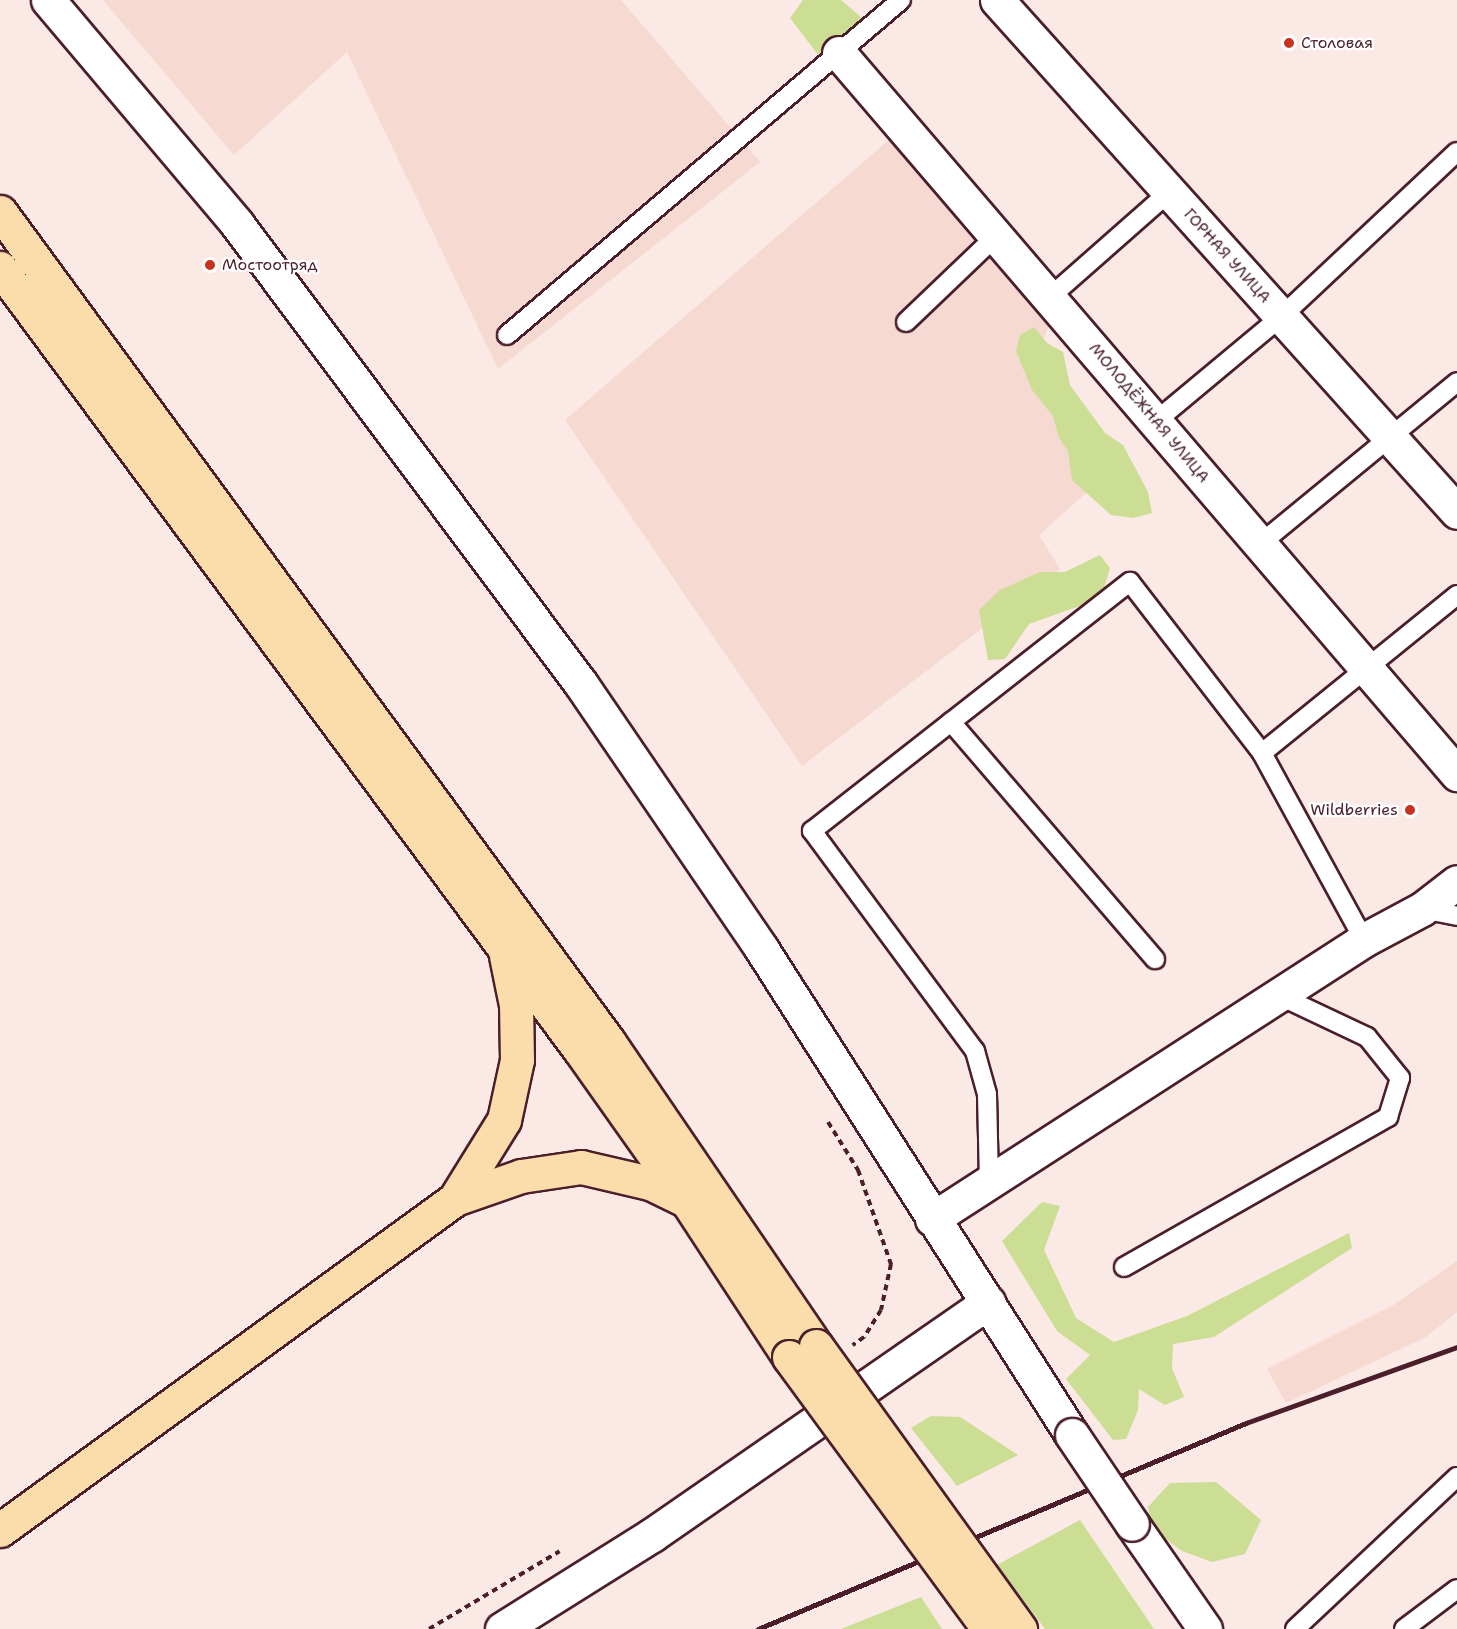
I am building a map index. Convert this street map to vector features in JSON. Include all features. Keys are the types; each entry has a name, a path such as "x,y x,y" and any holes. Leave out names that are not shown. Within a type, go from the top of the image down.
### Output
{"main road":[{"path":"0,212 514,939 687,1201 817,1351 989,1629"},
{"path":"0,268 514,939 608,1041 817,1351 1020,1629"},
{"path":"455,1198 504,1120 517,1060 514,939"},
{"path":"0,1530 455,1198 521,1176 580,1167 650,1183 687,1201"}],"street":[{"path":"48,0 237,224 581,684 761,948 1072,1435 1205,1629"},
{"name":"ГОРНАЯ УЛИЦА","path":"997,0 1457,512"},
{"name":"МОЛОДЁЖНАЯ УЛИЦА","path":"839,53 1457,774"},
{"path":"932,1219 1364,940 1422,909 1457,882"},
{"path":"502,1629 652,1535 988,1302"}],"lane":[{"path":"507,335 901,0"},
{"path":"1156,421 1281,317 1457,152"},
{"path":"1050,297 1169,192"},
{"path":"906,322 997,235"},
{"path":"1260,544 1457,382"},
{"path":"989,1182 987,1094 975,1051 812,831 1130,582 1262,753 1364,940"},
{"path":"1262,753 1457,595"},
{"path":"951,722 1155,958"},
{"path":"1422,909 1457,916"},
{"path":"1124,1267 1388,1117 1400,1078 1367,1037 1278,995"},
{"path":"1295,1629 1457,1477"},
{"path":"1404,1629 1457,1588"}],"path":[{"path":"817,1351 864,1337 881,1310 891,1264 858,1170 828,1122"},
{"path":"429,1629 561,1550"}],"shaded area":[{"path":"103,0 621,0 760,162 498,369 347,52 234,155"},
{"path":"891,138 1051,319 1039,352 1106,475 1039,535 1060,569 802,766 565,420"},
{"path":"1457,1261 1457,1312 1426,1337 1286,1403 1267,1369 1395,1304"}],"green space":[{"path":"803,0 841,0 862,18 858,53 843,64 819,56 790,18"},
{"path":"1034,327 1047,343 1063,352 1070,385 1105,433 1123,445 1148,492 1152,513 1133,518 1111,515 1072,480 1068,451 1059,438 1053,416 1032,390 1016,351 1020,335"},
{"path":"1100,555 1110,568 1104,588 1088,603 1029,624 1005,659 988,660 979,610 1000,590 1040,572 1065,572"},
{"path":"1042,1202 1060,1206 1044,1250 1076,1318 1114,1342 1187,1316 1349,1233 1352,1248 1214,1337 1173,1344 1172,1368 1184,1397 1165,1405 1139,1389 1138,1410 1126,1439 1113,1440 1066,1379 1090,1355 1057,1331 1002,1241"},
{"path":"931,1416 960,1417 1018,1455 957,1486 911,1428"},
{"path":"1216,1482 1261,1520 1245,1554 1212,1562 1182,1551 1152,1529 1148,1507 1170,1483"},
{"path":"1080,1520 1154,1629 1045,1629 997,1565"},
{"path":"921,1597 942,1629 841,1629"}],"railway":[{"path":"758,1629 1246,1423 1457,1347"}],"place":[{"name":"Столовая","path":"1289,43"},
{"name":"Мостоотряд","path":"210,265"},
{"name":"Wildberries","path":"1410,810"}]}
